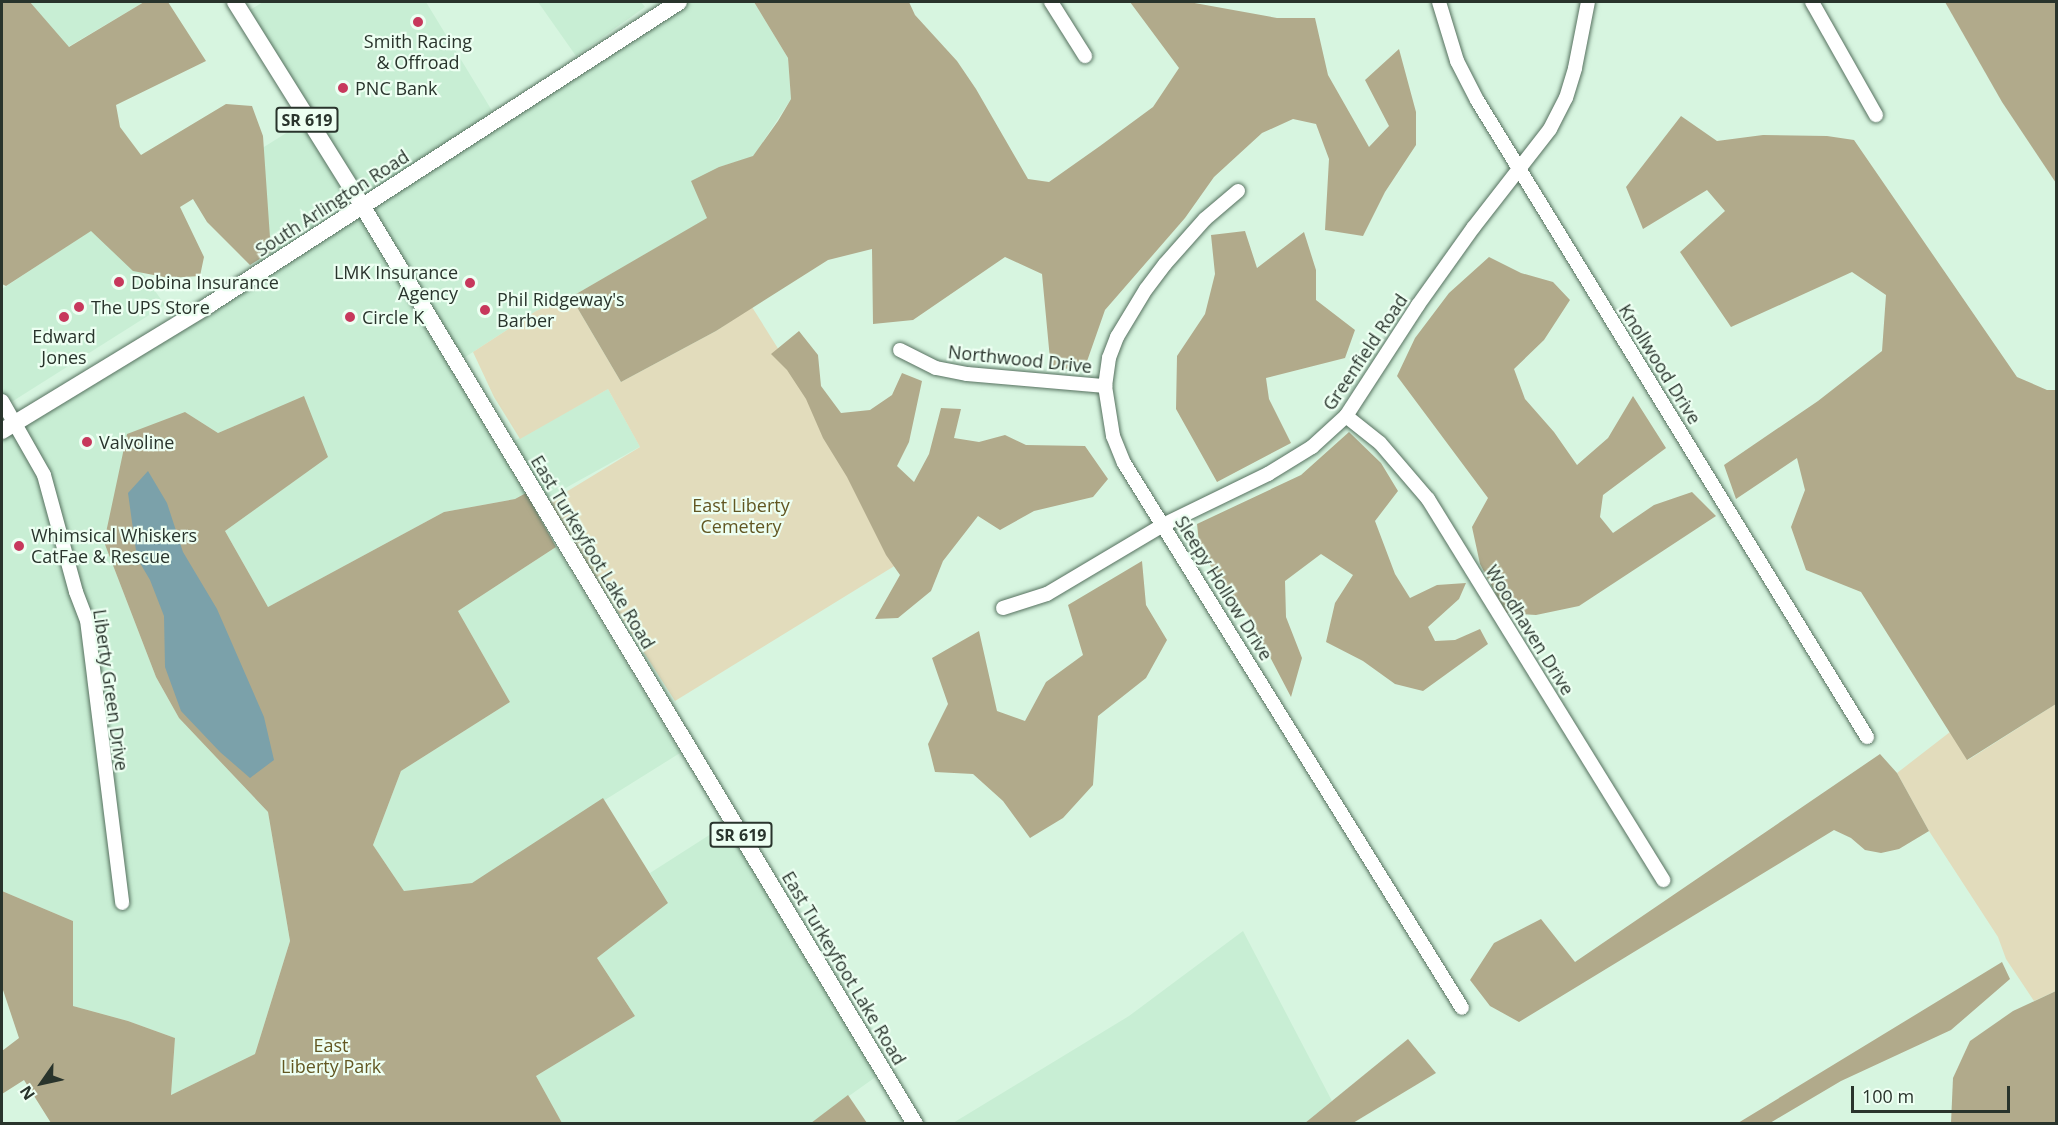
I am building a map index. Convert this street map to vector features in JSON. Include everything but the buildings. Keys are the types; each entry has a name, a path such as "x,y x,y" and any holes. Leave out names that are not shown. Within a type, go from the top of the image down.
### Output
{"main road":[{"name":"East Turkeyfoot Lake Road","path":"235,2 363,207 915,1124"},
{"name":"South Arlington Road","path":"8,426 209,305 679,2"}],"street":[{"path":"1052,2 1086,56"},
{"name":"Knollwood Drive","path":"1439,2 1457,61 1518,168 1867,737"},
{"name":"Greenfield Road","path":"1003,608 1047,594 1163,525 1294,460 1346,416 1425,295 1518,168 1545,137 1566,98 1587,2"},
{"path":"1812,2 1854,62 1876,115"},
{"name":"Sleepy Hollow Drive","path":"1238,191 1191,234 1146,288 1113,345 1105,386 1109,421 1121,457 1462,1008"},
{"name":"Northwood Drive","path":"900,350 936,368 967,374 1105,386"},
{"name":"Liberty Green Drive","path":"2,400 8,426 44,475 76,592 87,620 122,903"},
{"name":"Woodhaven Drive","path":"1346,416 1380,443 1428,499 1663,880"}],"shaded area":[{"path":"30,2 144,2 68,47"},
{"path":"263,2 426,2 497,119 679,2 754,2 788,58 791,99 753,157 719,167 708,218 571,297 536,311 456,363 532,489 515,499 444,512 268,607 225,531 327,457 304,397 218,433 185,412 104,542 156,677 179,718 268,812 290,941 255,1054 171,1095 175,1038 128,1021 73,1006 73,921 2,891 2,431 261,271 213,179 307,120 243,14"},
{"path":"538,2 641,2 645,7 576,56"},
{"path":"105,221 165,305 2,408 2,289"},
{"path":"608,389 640,447 542,501 510,443"},
{"path":"556,547 680,753 472,883 404,891 373,845 401,771 510,702 458,611"},
{"path":"725,825 877,1076 811,1123 562,1124 536,1076 635,1016 597,958 668,903 650,873"},
{"path":"1243,931 1332,1101 1305,1123 953,1123 1129,1016"}],"green space":[{"path":"2,2 30,2 69,47 144,2 168,2 206,61 116,105 120,127 141,155 226,104 252,106 263,136 271,252 250,265 207,222 193,199 180,207 204,257 200,276 169,278 133,271 91,231 6,286 2,284"},
{"path":"754,2 909,2 915,15 957,61 976,89 1028,179 1049,182 1100,146 1153,107 1179,68 1130,2 1189,2 1277,18 1315,18 1328,75 1369,147 1389,126 1365,80 1399,49 1416,112 1416,145 1385,192 1363,236 1325,230 1329,159 1316,124 1293,119 1262,133 1214,177 1185,218 1105,310 1085,367 1051,370 1042,274 1005,257 913,320 873,324 872,249 828,260 716,331 621,382 571,297 707,218 691,181 719,167 753,156 778,121 791,99 788,58"},
{"path":"1945,2 2056,2 2056,183 2002,102"},
{"path":"1681,116 1717,141 1763,135 1827,136 1854,140 2017,377 2047,390 2056,390 2056,704 1967,760 1861,592 1806,570 1791,527 1805,490 1797,458 1736,499 1724,465 1818,401 1882,351 1886,295 1852,272 1731,327 1680,252 1725,211 1707,190 1643,229 1626,187"},
{"path":"1245,231 1257,268 1304,232 1316,270 1316,300 1355,330 1345,358 1266,378 1269,399 1291,443 1217,482 1176,409 1177,356 1205,314 1215,274 1211,235"},
{"path":"1489,257 1521,273 1553,282 1570,300 1544,340 1514,369 1525,399 1554,432 1577,465 1608,438 1633,396 1666,448 1603,495 1600,517 1613,533 1654,505 1692,492 1716,516 1579,606 1536,615 1506,613 1480,564 1472,527 1488,498 1397,376 1415,338 1449,293"},
{"name":"East Liberty Cemetery","path":"571,297 621,382 716,331 752,307 909,557 675,701 548,503 640,447 608,389 520,439 494,397 473,352 536,311"},
{"path":"799,331 818,355 821,386 841,413 870,410 892,395 902,373 922,381 909,442 897,466 914,482 929,454 941,408 961,409 954,438 979,442 1005,435 1026,445 1085,446 1108,479 1093,497 1034,511 1000,530 978,516 943,561 931,591 898,618 875,619 900,575 886,555 847,477 823,438 806,399 787,370 771,354"},
{"name":"East Liberty Park","path":"304,396 328,457 225,531 268,607 444,512 515,499 526,493 556,547 458,611 510,702 401,771 373,845 404,891 472,883 603,798 668,903 597,958 635,1016 536,1076 562,1123 51,1123 24,1080 2,1094 2,1051 19,1038 2,987 2,891 73,921 73,1006 128,1021 175,1038 171,1095 255,1054 290,941 268,812 179,718 156,677 104,542 127,434 185,412 218,433"},
{"path":"1349,432 1381,463 1398,491 1375,521 1395,574 1410,598 1437,585 1466,583 1459,599 1428,627 1435,641 1455,640 1480,629 1488,644 1423,691 1395,684 1363,661 1326,642 1335,603 1353,575 1321,554 1285,581 1286,617 1302,658 1291,697 1247,613 1200,552 1197,524 1301,475"},
{"path":"1142,561 1146,605 1167,640 1146,678 1098,716 1093,785 1063,818 1030,838 1003,801 973,774 935,772 928,744 948,704 932,658 979,631 997,711 1025,721 1046,682 1083,655 1068,605"},
{"path":"2056,704 2056,991 2034,1001 2006,959 1998,937 1929,831 1897,773 1950,732 1968,760"},
{"path":"1880,754 1897,773 1929,831 1899,849 1881,853 1865,850 1851,838 1834,830 1519,1022 1490,1006 1470,980 1494,943 1541,919 1575,962"},
{"path":"2002,962 2010,979 1951,1030 1841,1081 1770,1123 1738,1123"},
{"path":"2056,991 2056,1123 1951,1123 1953,1078 1970,1041 2013,1011"},
{"path":"1408,1039 1436,1073 1353,1123 1305,1123"},
{"path":"848,1095 867,1123 811,1123"}],"water":[{"path":"148,471 167,503 183,552 217,609 264,717 274,760 250,778 220,752 181,711 165,667 164,616 150,580 137,558 128,493"}],"place":[{"name":"Smith Racing & Offroad","path":"418,22"},
{"name":"PNC Bank","path":"343,88"},
{"name":"Dobina Insurance","path":"119,282"},
{"name":"LMK Insurance Agency","path":"470,283"},
{"name":"The UPS Store","path":"79,307"},
{"name":"Phil Ridgeway's Barber","path":"485,310"},
{"name":"Edward Jones","path":"64,317"},
{"name":"Circle K","path":"350,317"},
{"name":"Valvoline","path":"87,442"},
{"name":"Whimsical Whiskers CatFae & Rescue","path":"19,546"}]}
